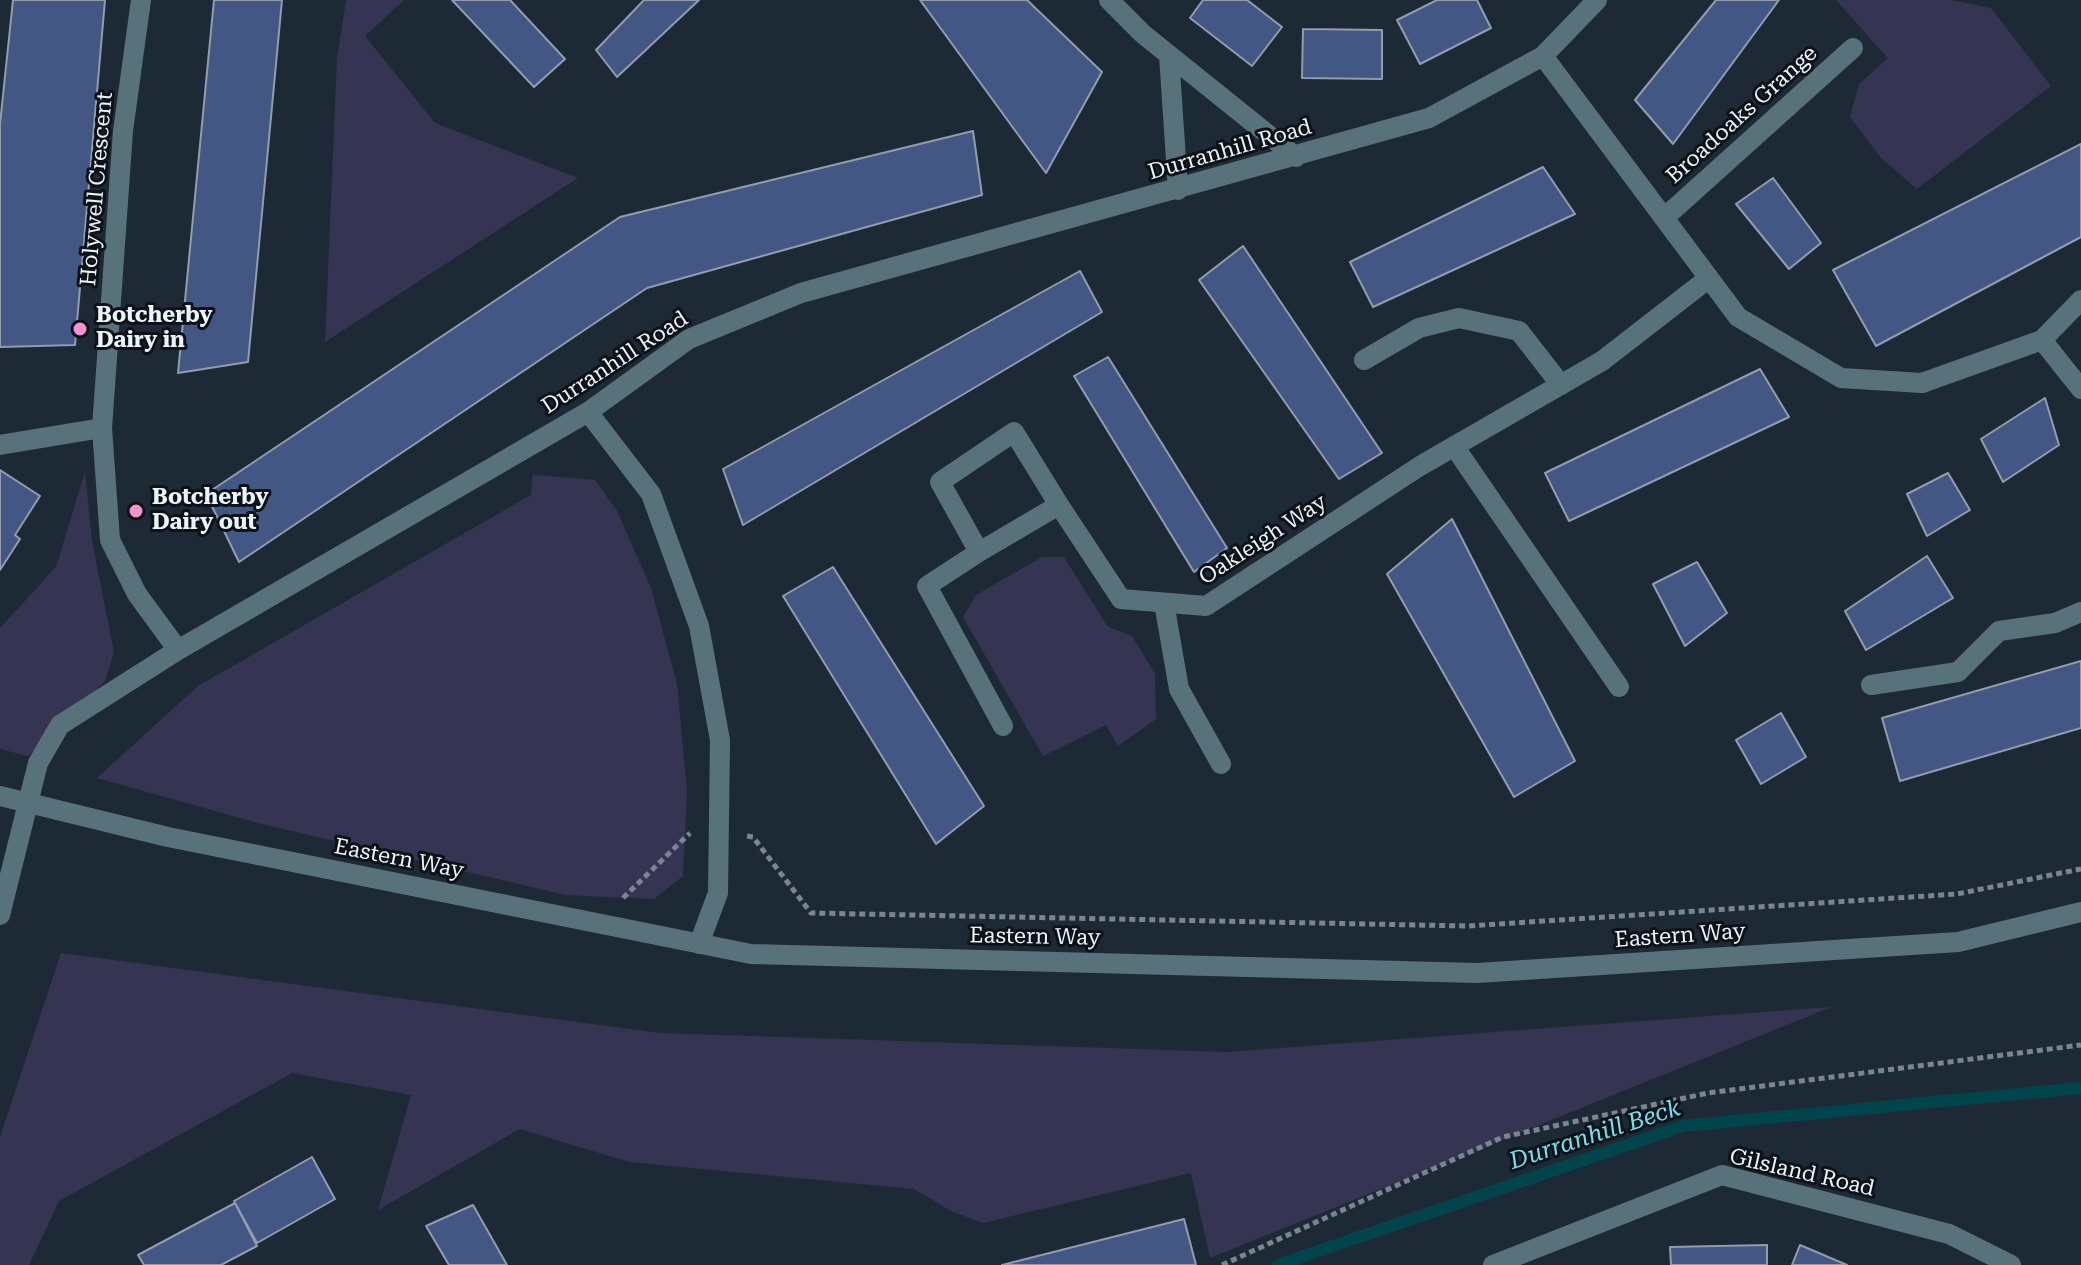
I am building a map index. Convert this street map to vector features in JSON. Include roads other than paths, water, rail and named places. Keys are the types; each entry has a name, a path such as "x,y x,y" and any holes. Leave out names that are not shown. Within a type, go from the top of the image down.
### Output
{"street":[{"name":"Holywell Crescent","path":"141,0 123,131 102,428 110,540 137,594 178,650"},
{"path":"1109,0 1169,55 1296,157"},
{"name":"Durranhill Road","path":"0,915 38,763 60,725 178,650 588,412 689,339 801,293 1429,118 1543,56 1597,0"},
{"name":"Broadoaks Grange","path":"1664,218 1853,48"},
{"path":"1169,55 1178,190"},
{"name":"Broadoaks Grange","path":"1543,56 1738,317 1841,378 1922,383 2042,340 2081,300"},
{"name":"Oakleigh Way","path":"1059,505 1121,599 1206,606 1454,446 1602,361 1709,278"},
{"path":"1364,360 1419,328 1459,318 1519,331 1561,385"},
{"path":"2042,340 2081,389"},
{"path":"588,412 651,494 699,626 720,740 718,893 699,944"},
{"path":"0,445 102,428"},
{"path":"979,552 940,482 1014,432 1059,505 927,586 1003,726"},
{"path":"1454,446 1619,687"},
{"path":"1164,603 1179,689 1221,764"},
{"path":"1871,685 1958,672 1999,631 2055,623 2081,612"},
{"name":"Eastern Way","path":"0,796 168,837 751,954 1477,973 1958,942 2081,912"},
{"name":"Gilsland Road","path":"1493,1265 1722,1175 1949,1234 2011,1265"}],"waterway":[{"name":"Durranhill Beck","path":"1278,1265 1683,1126 2081,1088"}],"place":[{"name":"Botcherby Dairy in","path":"80,329"},
{"name":"Botcherby Dairy out","path":"136,511"}]}
